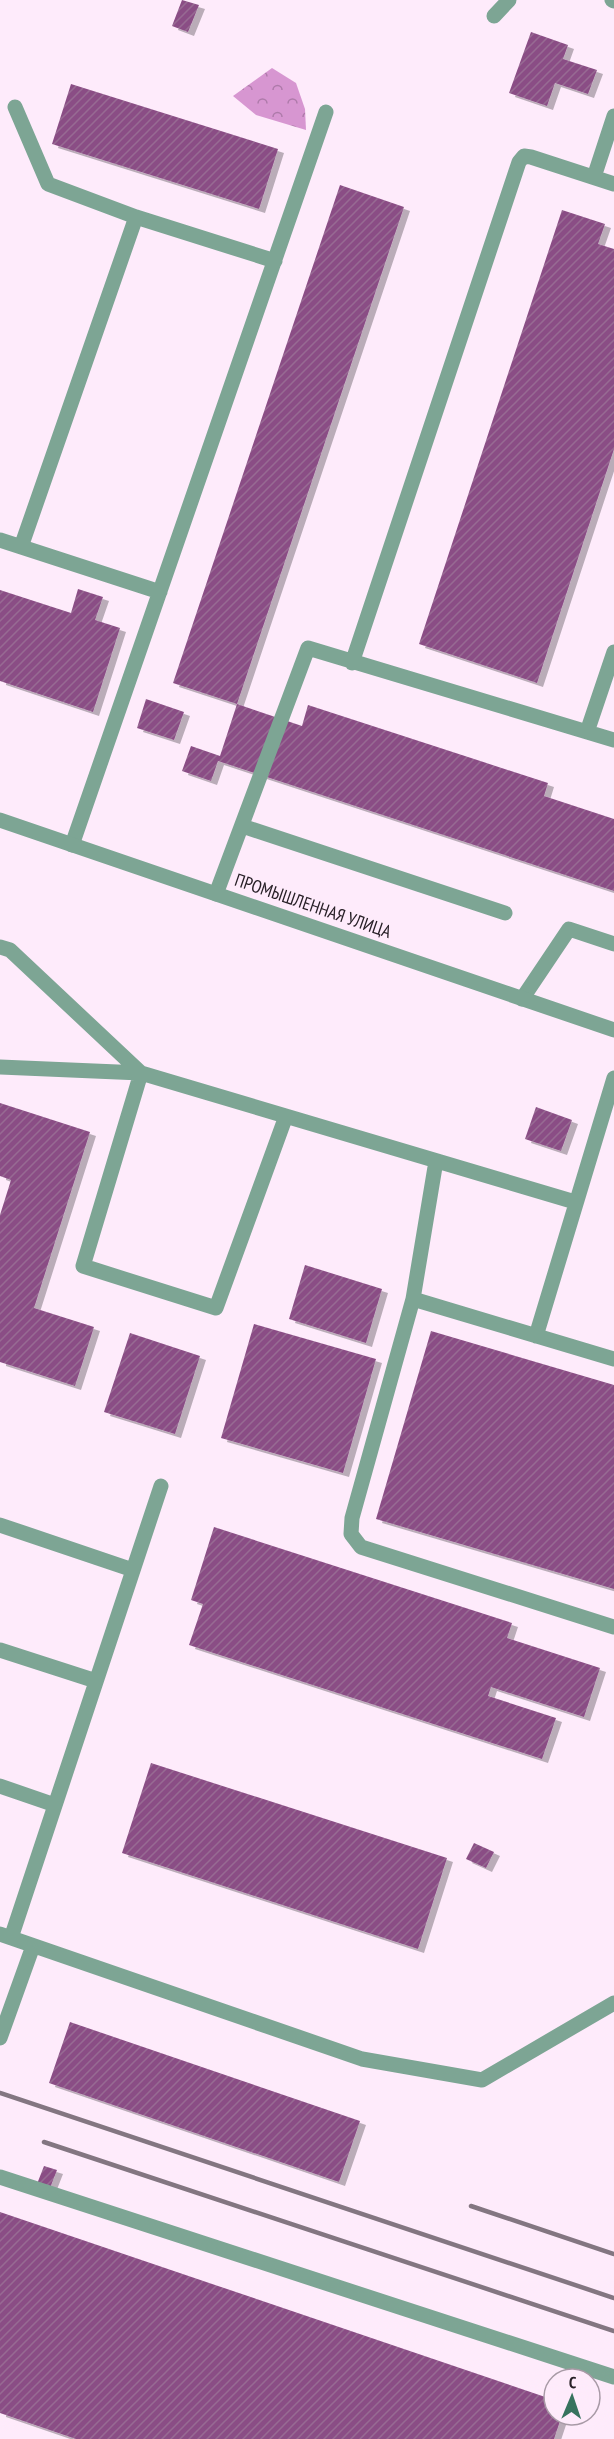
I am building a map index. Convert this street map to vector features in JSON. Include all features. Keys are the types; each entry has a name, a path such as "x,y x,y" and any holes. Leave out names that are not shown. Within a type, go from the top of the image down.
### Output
{"street":[{"path":"494,16 509,0"},
{"path":"15,107 48,184 136,217 275,261"},
{"path":"72,844 326,112"},
{"path":"594,177 614,116"},
{"path":"352,663 519,162 524,156 531,157 614,184"},
{"path":"21,547 136,217"},
{"path":"0,540 160,592"},
{"path":"216,894 308,648 614,740"},
{"path":"587,732 614,652"},
{"name":"ПРОМЫШЛЕННАЯ УЛИЦА","path":"0,820 614,1030"},
{"path":"242,826 506,913"},
{"path":"522,999 569,929 614,944"},
{"path":"0,947 10,950 141,1073"},
{"path":"0,1067 141,1073 575,1202"},
{"path":"141,1073 83,1266 216,1308 286,1116"},
{"path":"536,1336 614,1078"},
{"path":"436,1161 413,1299 352,1518 351,1534 361,1547 614,1627"},
{"path":"413,1299 614,1359"},
{"path":"161,1486 55,1805 5,1936 362,2059 482,2079 614,2003"},
{"path":"0,1525 133,1570"},
{"path":"0,1650 96,1681"},
{"path":"0,1786 55,1805"},
{"path":"0,2038 33,1946"},
{"path":"0,2178 614,2377"}],"green space":[{"path":"272,68 296,83 305,109 306,130 256,115 233,96"}],"building":[{"path":"182,0 199,5 188,32 172,26"},
{"path":"531,32 568,45 563,59 597,70 588,94 555,83 547,106 509,93"},
{"path":"71,84 278,149 259,209 52,144"},
{"path":"340,185 404,207 237,704 173,683"},
{"path":"562,210 605,224 598,244 614,249 614,449 537,683 419,644"},
{"path":"78,589 103,597 95,620 120,628 93,712 0,681 0,590 71,613"},
{"path":"146,699 184,712 174,740 137,728"},
{"path":"237,704 302,726 308,705 548,783 544,796 614,819 614,891 218,761 211,781 182,771 191,746 220,756"},
{"path":"0,1103 90,1132 34,1308 94,1327 75,1386 0,1362 0,1215 11,1180 0,1176"},
{"path":"536,1107 572,1120 561,1151 525,1139"},
{"path":"305,1265 382,1289 366,1343 289,1319"},
{"path":"254,1324 376,1359 343,1473 221,1438"},
{"path":"431,1331 614,1385 614,1589 376,1519"},
{"path":"130,1333 200,1356 175,1434 104,1412"},
{"path":"214,1527 512,1623 507,1638 600,1668 584,1717 491,1687 488,1696 556,1718 542,1759 189,1645 203,1604 191,1600"},
{"path":"151,1763 447,1858 418,1949 122,1853"},
{"path":"474,1843 494,1852 486,1868 466,1859"},
{"path":"70,2022 360,2121 339,2182 49,2083"},
{"path":"44,2166 57,2170 50,2188 37,2184"},
{"path":"0,2212 542,2396 542,2427 558,2427 554,2439 76,2439 0,2413"}],"railway":[{"path":"0,2093 614,2298"},
{"path":"44,2142 614,2331"},
{"path":"471,2206 614,2254"}]}
